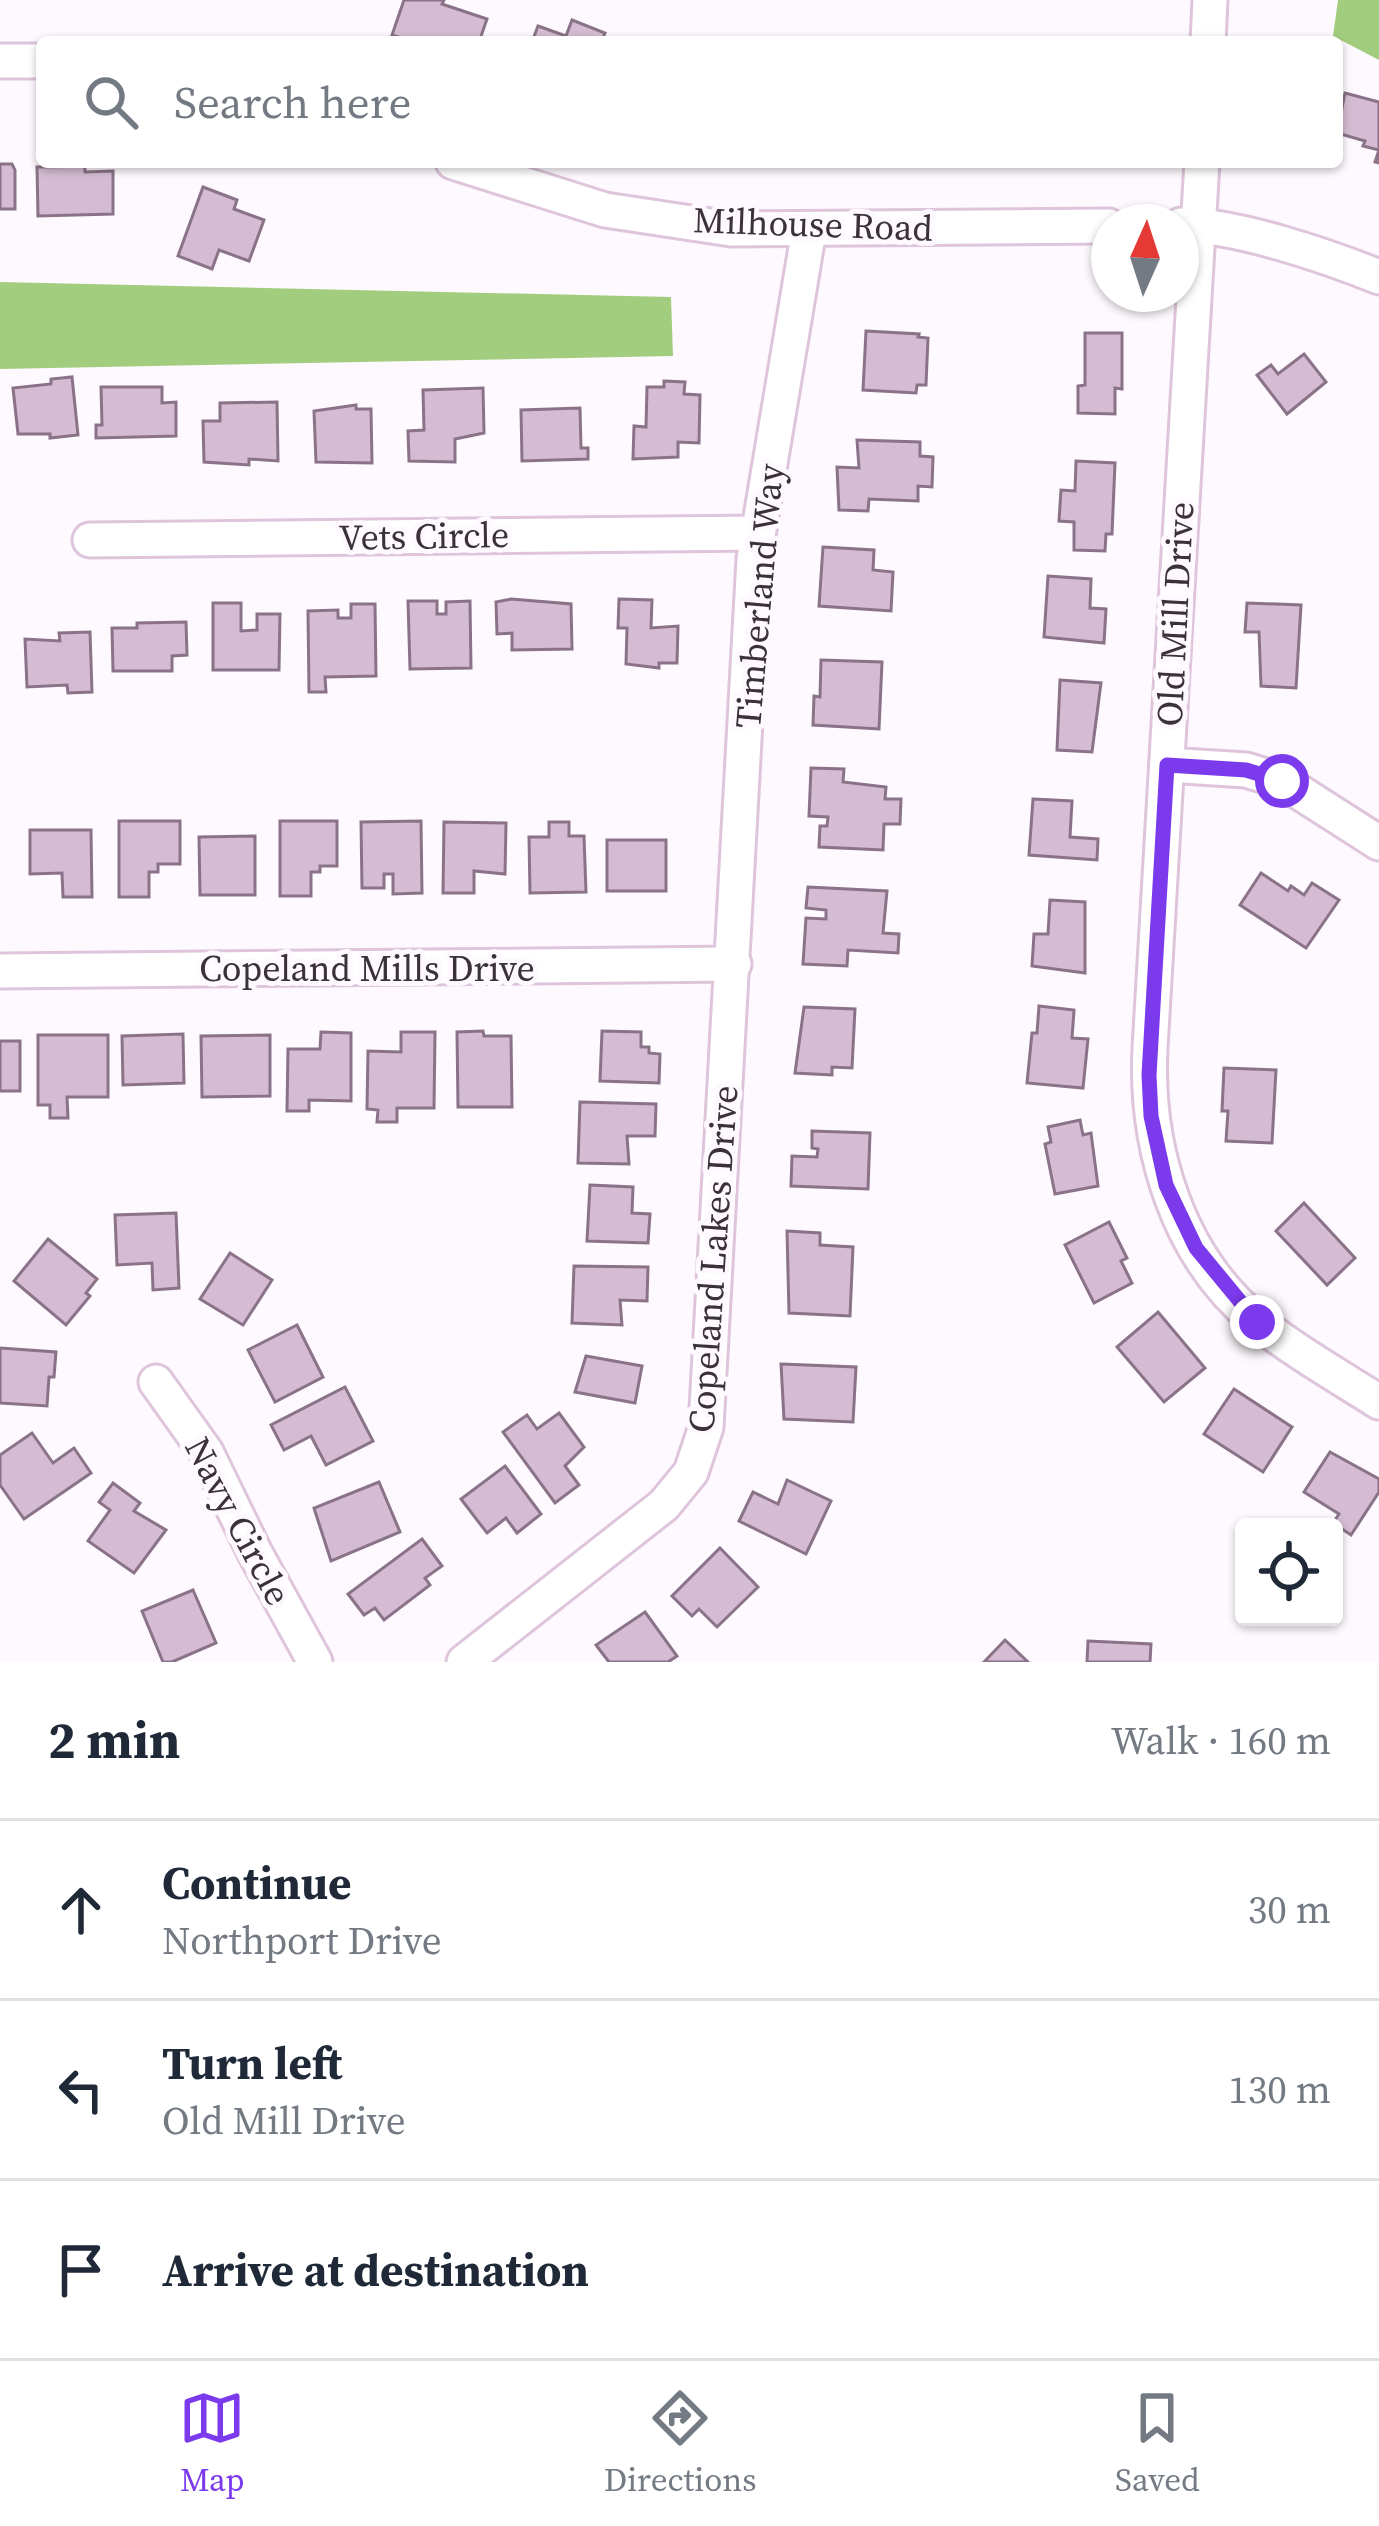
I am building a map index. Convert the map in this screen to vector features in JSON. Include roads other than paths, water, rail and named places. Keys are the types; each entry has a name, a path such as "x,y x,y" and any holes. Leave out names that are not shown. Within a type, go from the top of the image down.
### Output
{"street":[{"path":"1208,36 1210,0"},
{"path":"0,62 36,61"},
{"name":"Milhouse Road","path":"472,168 605,209 731,229 1091,226"},
{"name":"Old Mill Drive","path":"1194,204 1201,168"},
{"path":"1199,227 1346,263 1379,277"},
{"name":"Timberland Way","path":"734,964 758,532 809,230"},
{"name":"Old Mill Drive","path":"1186,312 1149,1075 1151,1116 1166,1185 1196,1248 1247,1312 1279,1339 1379,1402"},
{"name":"Vets Circle","path":"90,540 758,532"},
{"path":"1167,765 1246,770 1282,781 1379,843"},
{"name":"Copeland Mills Drive","path":"0,971 734,964"},
{"name":"Copeland Lakes Drive","path":"464,1662 664,1504 691,1472 706,1427 734,964"},
{"name":"Navy Circle","path":"156,1382 206,1452 315,1662"}]}
